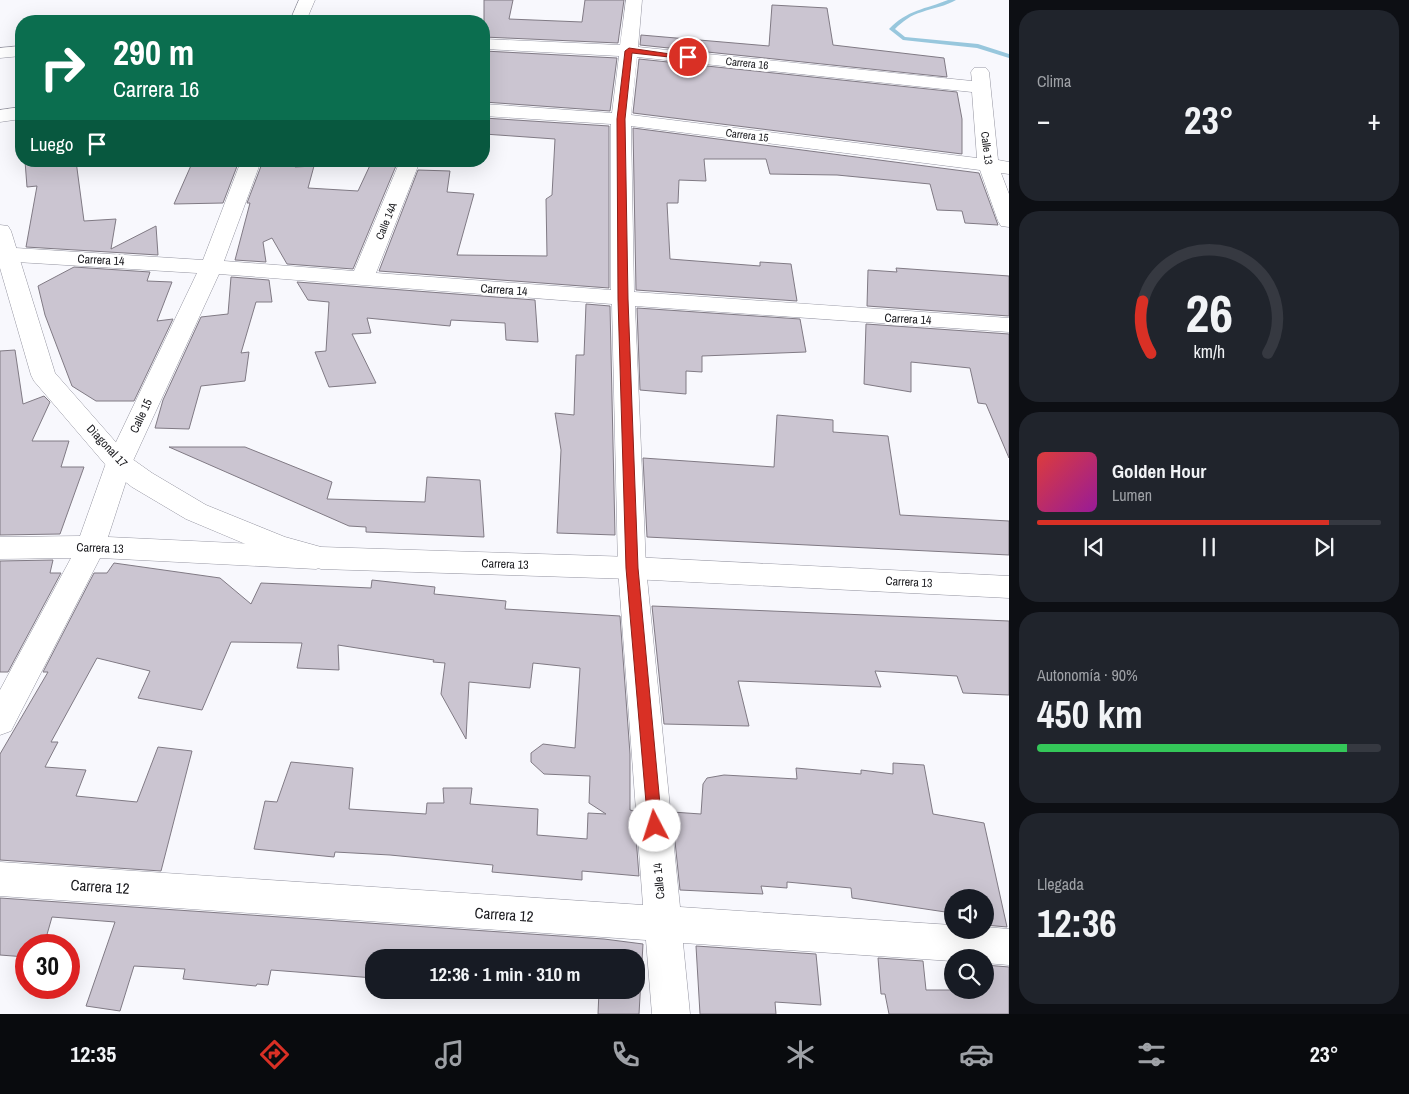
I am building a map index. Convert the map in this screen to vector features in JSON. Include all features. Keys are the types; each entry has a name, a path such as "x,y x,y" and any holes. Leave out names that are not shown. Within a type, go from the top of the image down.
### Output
{"street":[{"path":"301,15 307,0"},
{"name":"Calle 14","path":"634,0 621,119 623,299 632,568 671,1014"},
{"name":"Carrera 16","path":"490,44 629,51 980,80"},
{"path":"0,53 15,52"},
{"name":"Calle 13","path":"980,80 988,166 1009,221"},
{"name":"Carrera 15","path":"490,110 621,119 1009,168"},
{"path":"0,116 15,114"},
{"name":"Calle 15","path":"0,721 91,547 119,463 211,267 249,167"},
{"name":"Calle 14A","path":"362,280 408,167"},
{"name":"Carrera 14","path":"2,247 362,280 1009,325"},
{"name":"Diagonal 17","path":"2,247 43,375 119,463 142,480 196,512 277,545 321,558"},
{"name":"Carrera 13","path":"0,548 91,547 321,558 632,568 1009,586"},
{"name":"Carrera 12","path":"0,880 1009,948"}],"building":[{"path":"484,0 513,0 509,19 582,22 585,0 624,0 618,43 490,37 490,15 484,15"},
{"path":"772,5 827,8 833,45 944,58 947,77 640,45 641,35 769,46"},
{"path":"490,51 617,58 610,111 490,102"},
{"path":"639,59 957,92 962,119 962,154 633,113"},
{"path":"490,118 609,126 609,288 379,271 418,170 450,171 447,192 474,194 457,255 547,256 546,199 552,195 555,139 490,134"},
{"path":"633,128 979,173 998,225 965,223 962,211 937,210 930,184 837,175 770,174 766,159 704,159 706,181 679,180 678,203 667,203 670,259 760,266 760,262 791,264 797,301 636,290"},
{"path":"25,167 77,167 84,221 116,219 111,249 156,226 158,255 26,247 37,186 27,187"},
{"path":"190,167 237,167 223,203 174,204"},
{"path":"261,167 314,167 308,188 358,191 369,167 396,167 353,269 287,264 272,238 263,242 266,262 235,260 250,203 247,203"},
{"path":"74,267 150,272 147,281 172,282 157,321 173,319 134,401 96,401 72,386 45,315 38,286"},
{"path":"896,268 1009,276 1009,316 867,306 868,270 897,272"},
{"path":"231,277 269,280 272,302 256,302 241,353 249,352 245,381 201,386 189,429 155,428 163,400 201,317 228,314"},
{"path":"297,282 535,300 538,342 506,340 505,323 451,320 450,326 367,318 371,333 352,334 376,383 329,387 315,352 326,351 329,302 308,300"},
{"path":"586,304 610,306 615,535 557,533 561,450 555,413 574,415 576,355 584,355"},
{"path":"637,308 800,319 806,352 702,356 702,372 686,371 686,394 640,390"},
{"path":"866,324 1009,334 1009,458 986,404 978,403 970,368 911,362 911,392 864,384"},
{"path":"15,350 23,404 44,396 50,402 32,441 69,441 61,467 84,467 60,534 0,535 0,351"},
{"path":"777,415 833,420 833,432 888,436 900,515 1009,521 1009,555 647,537 643,458 774,467"},
{"path":"169,447 245,447 332,482 327,499 425,502 427,477 480,480 484,537 366,532 366,527 349,526"},
{"path":"53,560 50,573 61,573 8,672 0,672 0,561"},
{"path":"114,563 220,578 251,604 261,583 371,588 372,580 435,587 434,594 506,601 505,609 620,616 630,754 630,810 634,811 639,876 582,871 582,880 492,872 493,865 390,855 335,852 334,857 254,849 265,801 277,802 291,762 353,768 349,809 426,814 427,803 444,803 443,788 472,788 470,804 538,809 537,835 587,839 588,813 606,814 589,803 590,776 544,774 531,762 531,753 543,744 575,748 580,668 533,663 530,688 469,682 466,739 441,694 445,663 338,645 339,670 297,668 302,643 231,642 202,710 138,698 150,671 97,658 51,742 58,742 45,767 86,770 76,796 137,802 158,747 192,751 161,871 0,860 0,754 48,672 43,672 94,573 107,573"},
{"path":"652,606 1009,621 1009,695 963,693 957,676 875,671 881,687 738,681 749,726 664,724"},
{"path":"893,763 924,765 933,814 984,823 1007,927 994,926 994,889 944,889 944,912 852,898 851,888 787,882 787,888 761,886 763,894 680,890 672,812 701,814 703,784 707,778 724,775 797,779 796,768 861,774 861,770 893,774"},
{"path":"0,898 604,939 643,944 643,949 365,949 365,977 271,970 268,985 257,984 256,986 183,979 185,969 134,966 120,1011 86,1006 115,922 52,917 47,934 15,934 15,956 0,955"},
{"path":"696,946 816,954 821,1005 775,1002 776,1014 700,1014"},
{"path":"878,958 923,961 926,990 944,990 944,999 994,999 994,966 1009,967 1009,1014 889,1014 885,994 881,994"},
{"path":"599,999 640,999 639,1014 598,1014"}],"waterway":[{"path":"953,0 907,16 892,29 903,38 978,46 1009,56"}],"route":[{"path":"655,826 632,568 623,299 621,119 629,51 688,57"}]}
